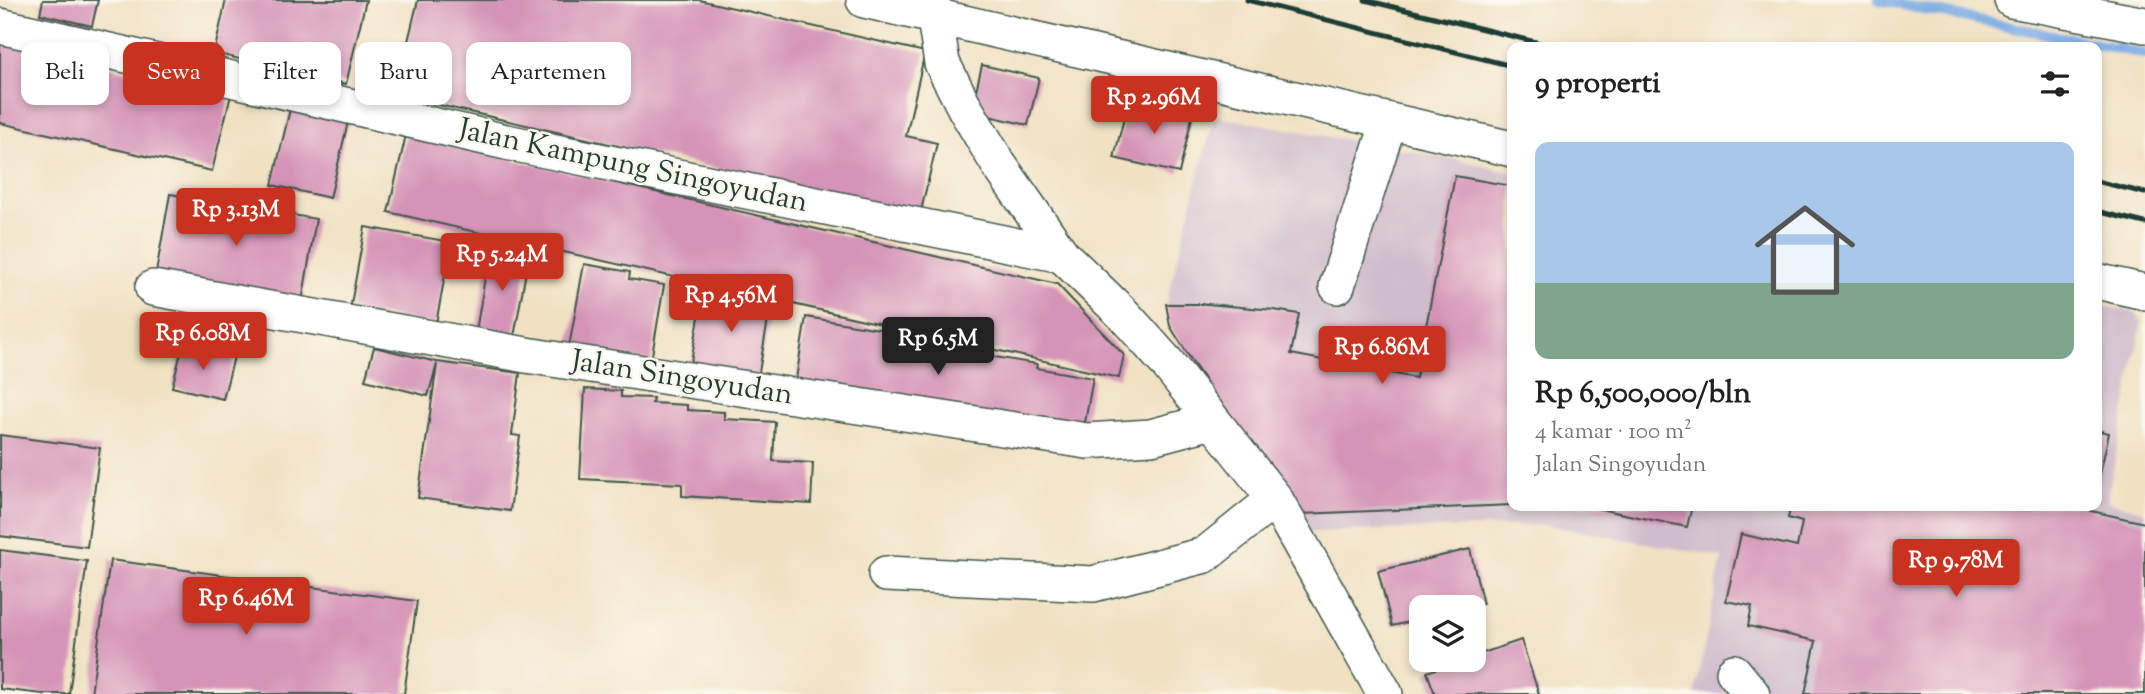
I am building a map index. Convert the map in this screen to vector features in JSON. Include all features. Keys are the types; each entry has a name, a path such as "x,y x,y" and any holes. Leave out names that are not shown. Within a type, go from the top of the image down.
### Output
{"street":[{"path":"2012,0 2061,4 2145,24"},
{"path":"878,2 934,18 1507,148"},
{"name":"Jalan Kampung Singoyudan","path":"5,17 506,142 1062,255"},
{"path":"934,18 942,63 999,165 1062,255 1134,326 1167,363 1275,499 1373,690"},
{"path":"1337,286 1389,121"},
{"path":"2102,282 2145,292"},
{"name":"Jalan Singoyudan","path":"153,288 526,355 1087,441 1152,438 1212,421"},
{"path":"886,574 1093,584 1205,555 1275,499"}],"shaded area":[{"path":"1214,116 1455,159 1507,172 1507,511 2102,511 2102,306 2134,312 2142,321 2107,501 2145,512 2145,694 1695,694 1722,557 1547,525 1311,532 1248,444 1170,326 1166,304"}],"building":[{"path":"43,0 98,0 92,26 40,14"},
{"path":"226,0 366,0 346,84 341,83 341,42 239,42 239,59 225,56 225,42 216,42"},
{"path":"418,0 699,0 925,52 906,136 937,143 920,215 439,105 452,105 452,42 408,42"},
{"path":"0,42 21,47 21,105 109,105 109,67 123,70 123,105 225,105 225,94 231,95 212,171 0,123"},
{"path":"982,65 1039,78 1028,125 971,112"},
{"path":"1129,98 1193,113 1179,173 1114,158"},
{"path":"290,109 348,122 330,198 272,185"},
{"path":"406,135 1057,284 1124,355 1119,378 388,212"},
{"path":"1455,176 1507,185 1507,505 1301,514 1248,444 1195,366 1170,326 1166,304 1207,304 1299,314 1291,354 1416,378"},
{"path":"170,194 316,219 302,302 155,278"},
{"path":"365,227 451,242 436,324 350,310"},
{"path":"490,248 529,255 514,337 476,331"},
{"path":"584,264 630,272 629,279 664,285 651,361 569,347"},
{"path":"704,290 771,302 758,378 690,367"},
{"path":"806,317 916,335 914,340 953,347 953,350 1037,364 1036,368 1093,378 1083,433 795,385"},
{"path":"183,345 234,357 223,399 172,387"},
{"path":"374,347 437,362 520,373 512,435 520,436 510,511 418,498 437,364 428,396 365,380"},
{"path":"585,389 621,391 621,397 653,398 652,403 687,405 687,410 724,412 724,419 775,422 773,461 813,463 811,504 682,496 682,484 580,479"},
{"path":"2102,431 2109,433 2102,465"},
{"path":"0,435 100,448 87,547 0,536"},
{"path":"1609,511 1691,511 1687,527"},
{"path":"1790,511 2091,511 2145,523 2145,694 1805,694 1816,641 1748,626 1752,606 1726,601 1741,534 1797,547 1802,522 1788,518"},
{"path":"1470,549 1481,595 1409,595 1409,622 1392,626 1378,571"},
{"path":"0,550 87,561 69,694 0,689"},
{"path":"110,560 417,601 404,694 91,694"},
{"path":"1521,640 1539,694 1435,694 1427,672 1486,672 1486,652"}],"waterway":[{"path":"1879,0 2086,42"},
{"path":"2102,45 2145,54"}],"railway":[{"path":"1247,0 1507,65"},
{"path":"1365,0 1536,42"},
{"path":"2102,182 2145,193"},
{"path":"2102,212 2145,223"}]}
